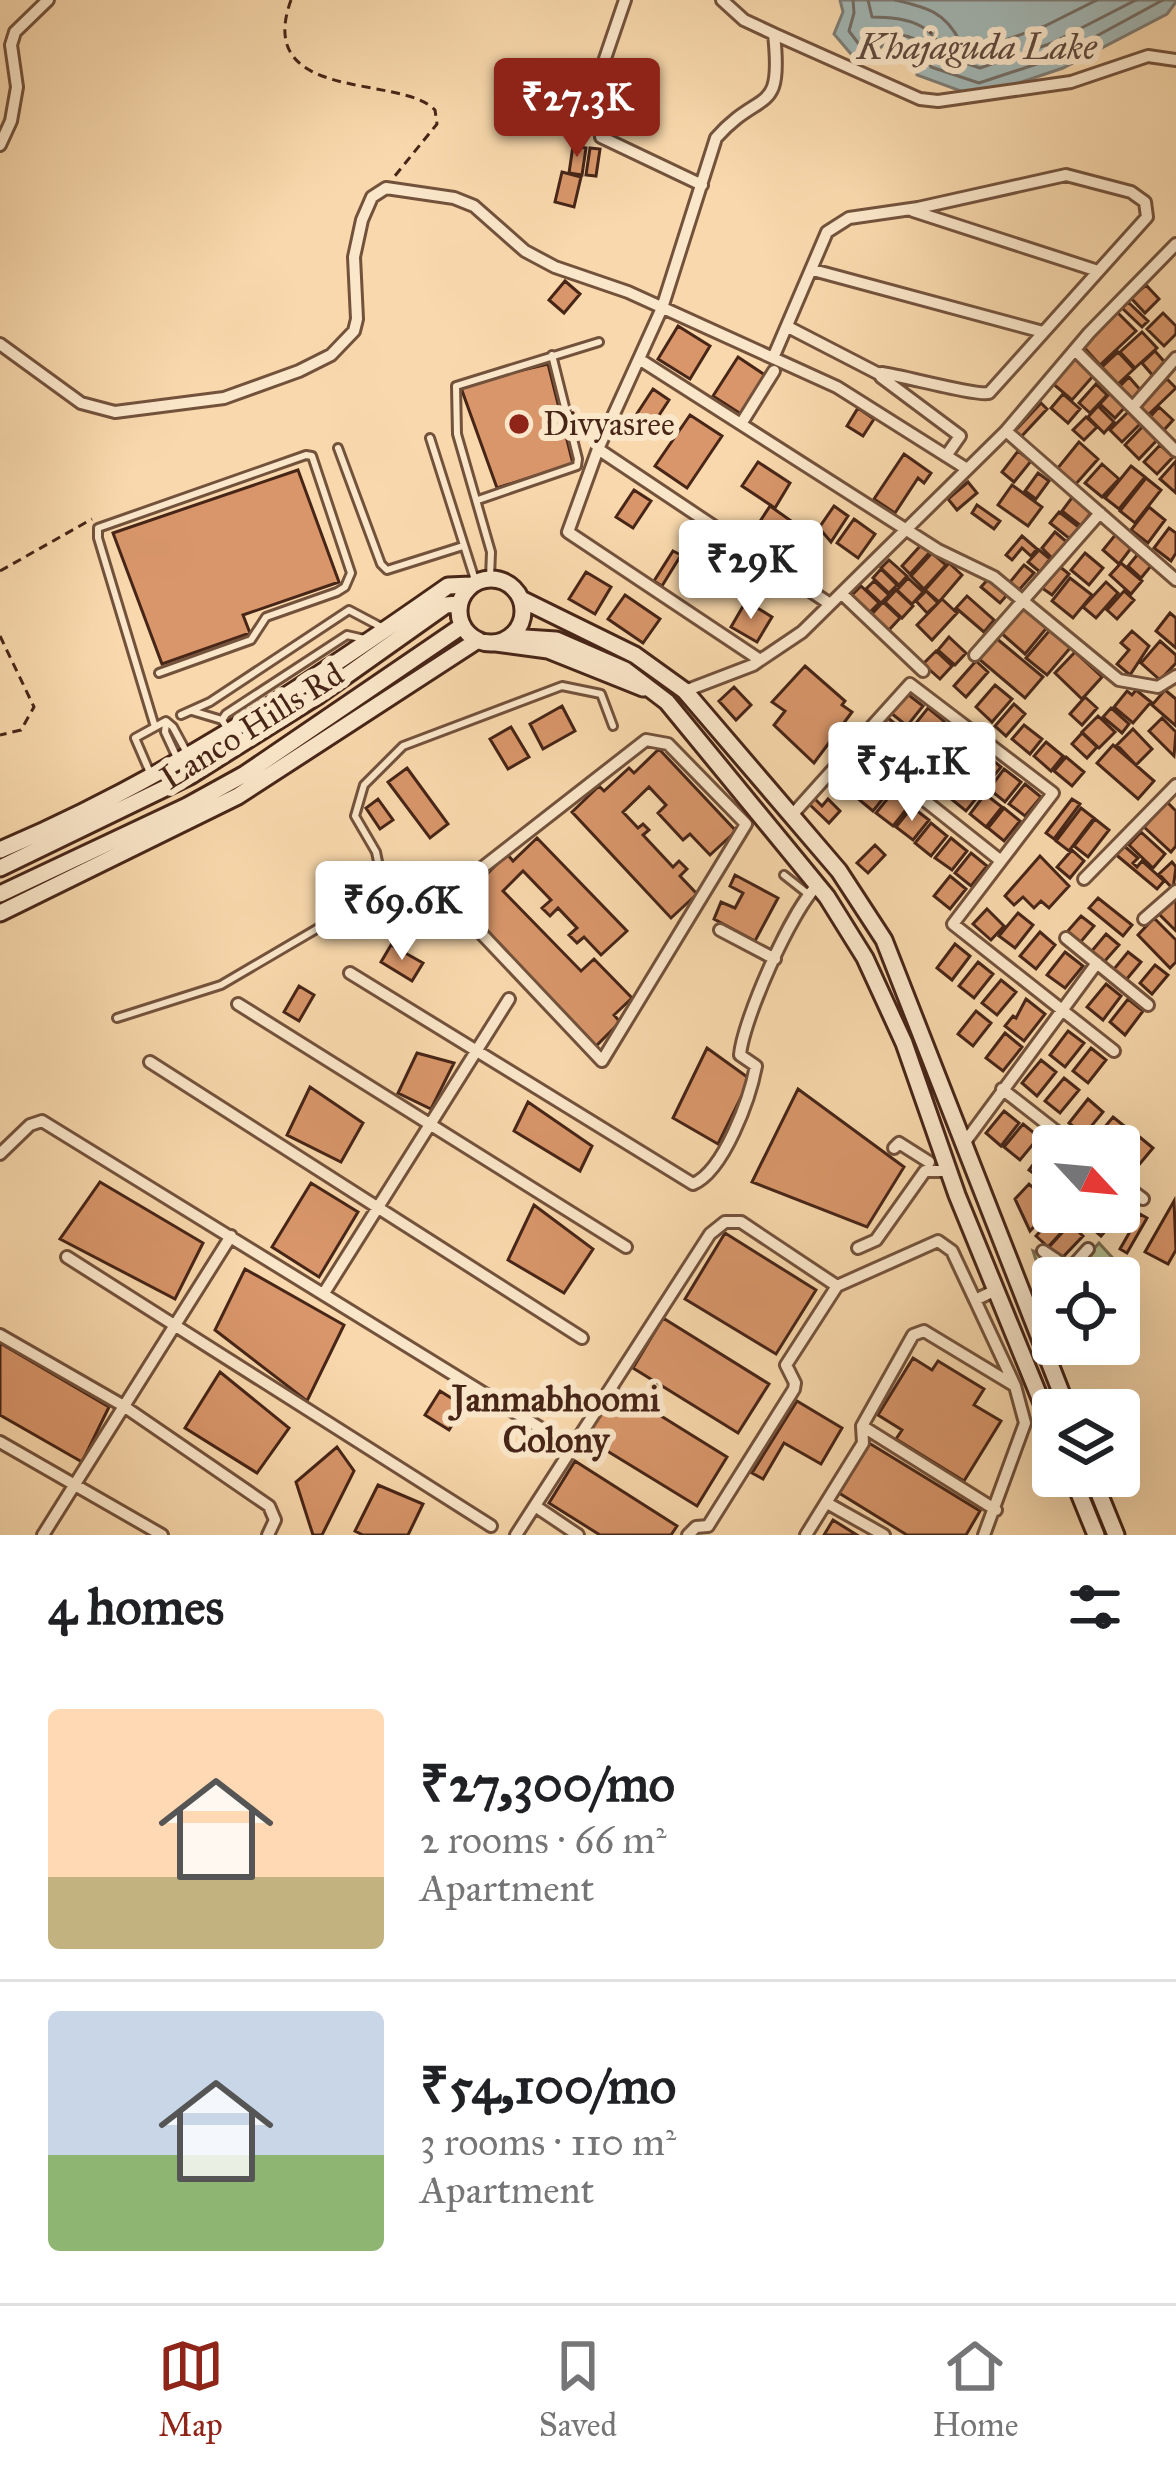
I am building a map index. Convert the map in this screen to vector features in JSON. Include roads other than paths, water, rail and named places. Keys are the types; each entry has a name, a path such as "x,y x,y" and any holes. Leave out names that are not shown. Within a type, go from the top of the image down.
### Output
{"main road":[{"path":"479,582 459,604 462,626 485,642 548,650 652,691"},
{"path":"0,850 103,814 185,760 226,726 314,689 370,640 448,586 509,584 521,599 634,655 685,691 839,871 884,940 1032,1299"},
{"path":"510,637 522,619 521,599"},
{"name":"Lanco Hills Rd","path":"0,868 103,814 190,776 314,689 446,605 459,604"},
{"name":"Lanco Hills Rd","path":"0,894 205,804 462,626"},
{"path":"0,913 205,804 238,796 485,642 510,637 556,640 626,670 667,702 722,768 865,958 901,1036 932,1162 949,1171 1037,1389"},
{"path":"901,1036 920,1029"},
{"path":"1081,1497 1096,1535"},
{"path":"1101,1497 1116,1535"}],"street":[{"path":"0,145 11,121 17,86 11,45 14,32 47,0"},
{"path":"625,0 597,82 602,137 702,185"},
{"path":"722,0 745,20 920,99 938,101 1071,82 1148,56 1176,60"},
{"path":"760,660 568,532 598,449 662,308 716,138 776,86 774,34"},
{"path":"742,424 774,364 827,232 849,218 1066,176 1132,192 1145,202 1148,217 989,393 979,395 939,382 881,375"},
{"path":"0,344 80,403 115,412 224,398 299,371 331,355 354,331 354,256 362,220 372,197 386,188 454,198 474,206 524,251 662,308 774,364 837,387 968,470"},
{"path":"908,210 1098,271"},
{"path":"685,691 760,660 802,632 1006,431 1176,244"},
{"path":"813,270 1043,332"},
{"path":"788,327 881,375 960,436 946,456"},
{"path":"1075,350 1176,451"},
{"path":"1133,407 1176,358"},
{"path":"639,359 938,550 994,577 1119,680 1158,687 1176,676"},
{"path":"1163,440 1176,428"},
{"path":"1006,431 1176,580"},
{"path":"598,449 830,604"},
{"path":"975,655 1100,513"},
{"path":"842,594 923,671"},
{"path":"792,815 910,684 1053,793 953,924 1114,1051"},
{"path":"646,740 668,744 711,789 746,824 602,1061 446,896 646,740"},
{"path":"854,745 1001,861"},
{"path":"699,776 722,768"},
{"path":"711,789 722,768"},
{"path":"1084,879 1176,785"},
{"path":"350,973 678,1178 700,1182 750,1096 756,1066 740,1055 742,1037 775,959 812,890"},
{"path":"1144,920 1176,891"},
{"path":"720,930 775,959"},
{"path":"1066,938 1148,1004"},
{"path":"965,1142 1097,963"},
{"path":"324,1293 509,999"},
{"path":"238,1004 626,1247"},
{"path":"150,1062 582,1338"},
{"path":"1002,1088 1049,1125"},
{"path":"0,1154 30,1125 42,1121 542,1430"},
{"path":"858,1247 876,1240 932,1162 899,1143 894,1148"},
{"path":"516,1535 710,1234 725,1222 741,1222 837,1286"},
{"path":"43,1535 231,1236"},
{"path":"688,1535 696,1527 708,1526 794,1389 786,1365 837,1286 938,1241 952,1251 1015,1386 1025,1423 984,1535"},
{"path":"1081,1257 1088,1249"},
{"path":"1043,1251 1049,1257"},
{"path":"67,1257 491,1526"},
{"path":"975,1300 996,1290"},
{"path":"983,1318 1004,1308"},
{"path":"806,1535 863,1443 862,1426 918,1331 1015,1386"},
{"path":"0,1336 122,1405 269,1506 274,1520 268,1535"},
{"path":"862,1426 996,1510"},
{"path":"0,1442 162,1535"},
{"path":"827,1503 884,1535"},
{"path":"535,1507 578,1535"}],"lane":[{"path":"479,582 491,552 457,434 456,386 599,342"},
{"path":"477,500 577,466 552,355"},
{"path":"430,438 479,582"},
{"path":"338,448 387,570 463,546"},
{"path":"155,727 98,528 306,454 312,456 352,573 345,587 266,617 251,640 159,673"},
{"path":"370,640 347,635 226,726 185,712 210,702 349,610 386,630"},
{"path":"117,1018 221,985 366,900 382,881 376,853 355,816 364,785 403,746 562,686 601,694 624,682"},
{"path":"601,694 613,726"},
{"path":"153,778 135,740 165,719 165,732 185,760"},
{"path":"784,875 812,890"}],"water":[{"name":"Khajaguda Lake","path":"840,0 1176,2 1167,14 1063,68 977,97 917,75 915,51 884,44 868,60 851,54 834,34 843,12"}],"place":[{"name":"Divyasree","path":"519,424"}],"district":[{"name":"Janmabhoomi Colony","path":"556,1420"}]}
